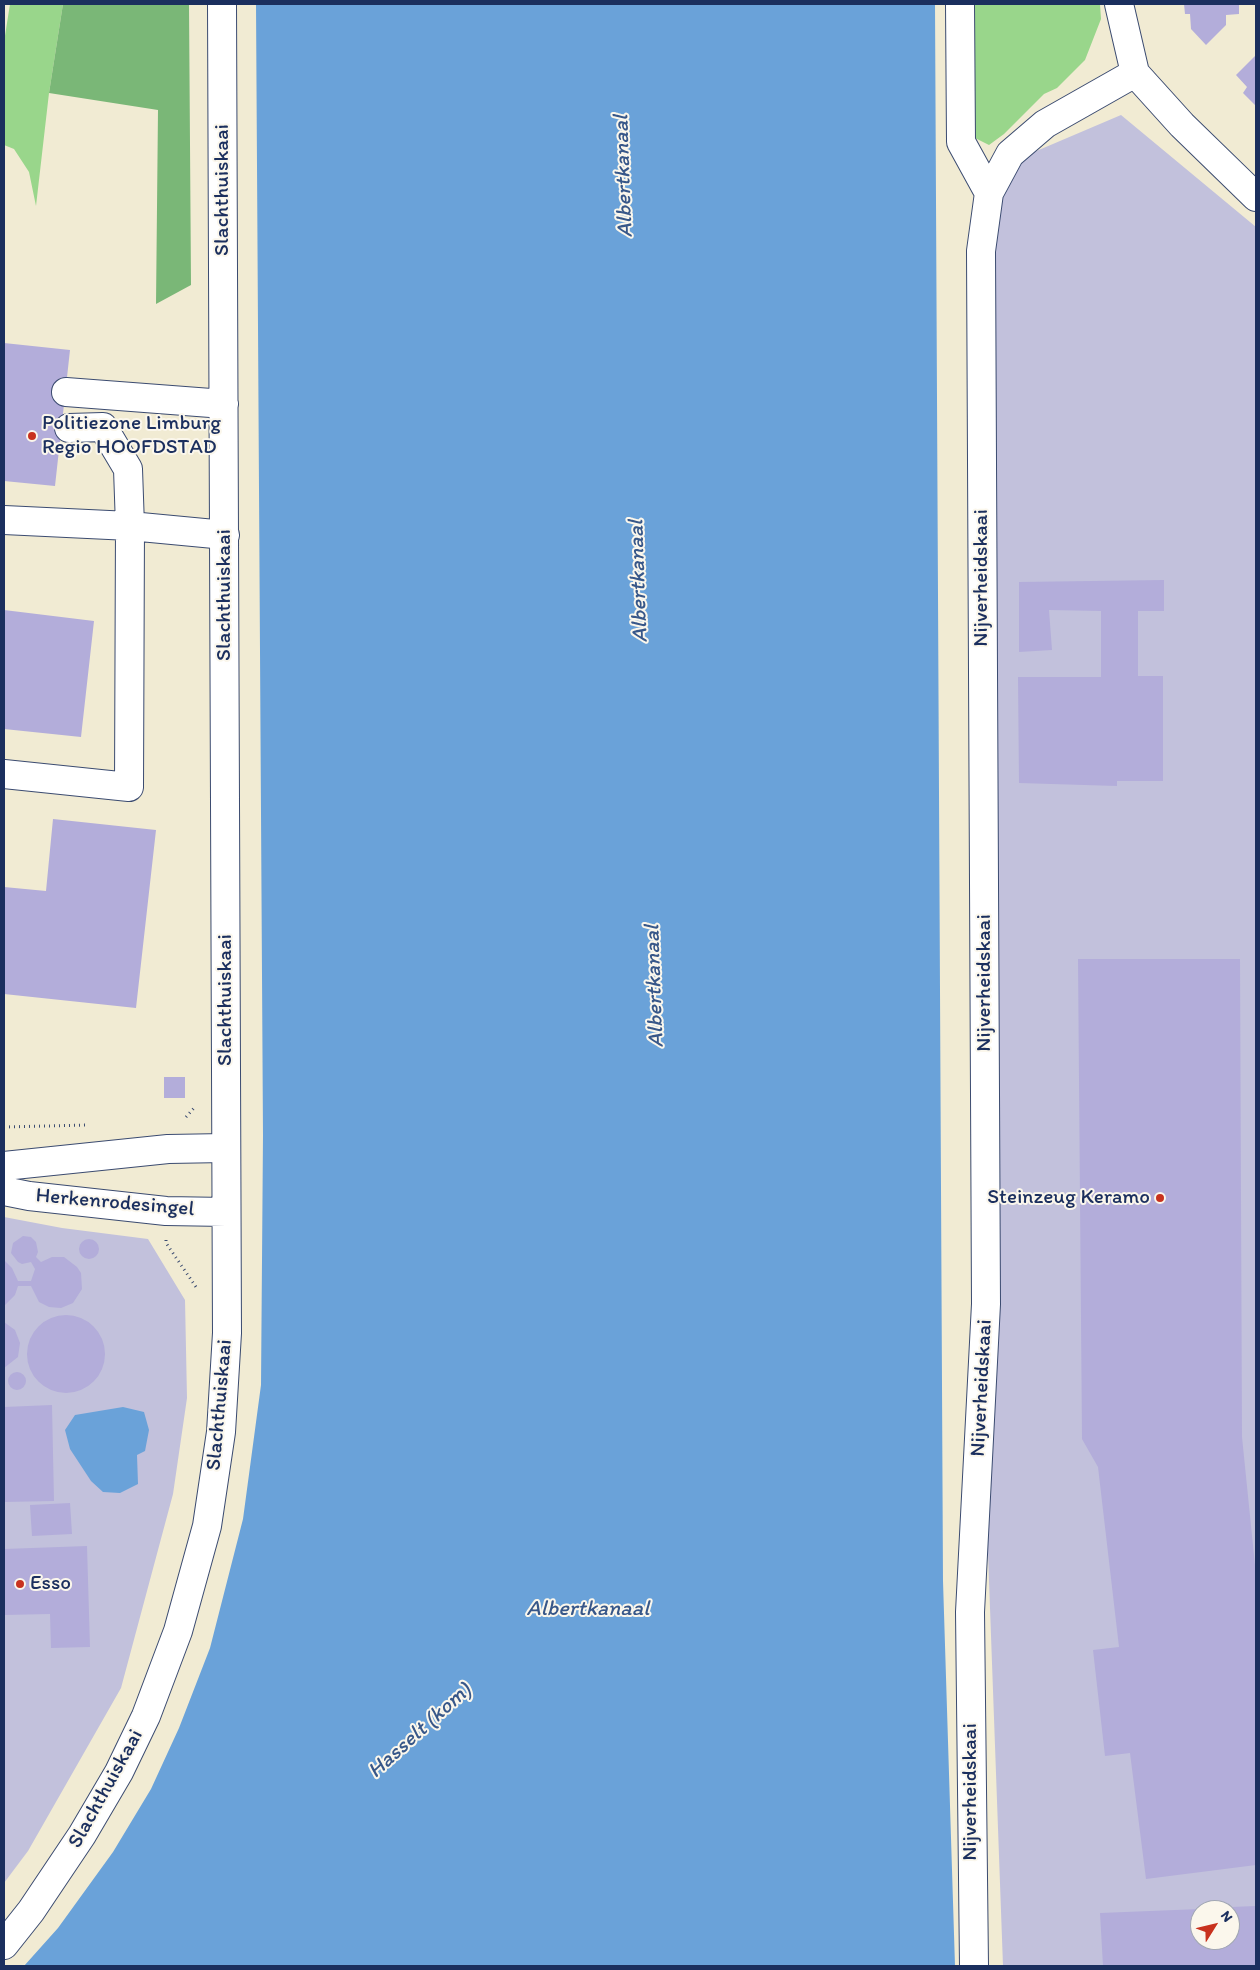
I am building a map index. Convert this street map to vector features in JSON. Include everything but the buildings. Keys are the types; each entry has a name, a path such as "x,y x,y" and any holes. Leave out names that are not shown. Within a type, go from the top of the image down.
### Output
{"street":[{"name":"Slachthuiskaai","path":"4,1945 31,1911 82,1835 119,1772 146,1716 178,1631 207,1526 221,1432 227,1340 222,4"},
{"path":"960,4 961,142 989,192"},
{"path":"1118,4 1135,73 1182,125 1256,197"},
{"name":"Nijverheidskaai","path":"974,1966 970,1612 986,1304 981,251 989,192 1010,154 1045,124 1135,73"},
{"path":"66,392 224,404"},
{"path":"4,774 129,788 130,526 128,469 103,426 68,428"},
{"path":"4,520 130,526 225,535"},
{"name":"Herkenrodesingel","path":"4,1166 168,1149 225,1148"},
{"name":"Herkenrodesingel","path":"4,1191 29,1196 166,1211 226,1212"}],"path":[{"path":"166,1211 166,1243 198,1290"}],"shaded area":[{"path":"1121,115 1256,227 1256,1966 1003,1966 988,1553 968,262 1013,161"},
{"path":"4,1217 62,1228 148,1239 185,1300 187,1398 173,1494 121,1688 28,1851 4,1883"}],"green space":[{"path":"10,4 63,4 49,93 36,206 29,172 14,149 4,145 4,42"},
{"path":"63,4 189,4 191,285 156,304 158,110 49,93"},
{"path":"968,4 1100,4 1101,19 1085,60 1057,88 1044,94 1004,134 989,145 975,138 970,130"}],"water":[{"name":"Albertkanaal","path":"256,4 935,4 943,1581 955,1966 24,1966 58,1928 113,1852 151,1789 179,1728 210,1648 243,1519 261,1385 263,1135"},
{"path":"123,1407 144,1412 149,1430 145,1451 137,1455 138,1484 120,1493 103,1492 91,1481 70,1449 65,1430 75,1415"}],"place":[{"name":"Politiezone Limburg Regio HOOFDSTAD","path":"32,436"},
{"name":"Steinzeug Keramo","path":"1160,1198"},
{"name":"Esso","path":"20,1584"}],"water label":[{"name":"Hasselt (kom)","path":"420,1731"}]}
